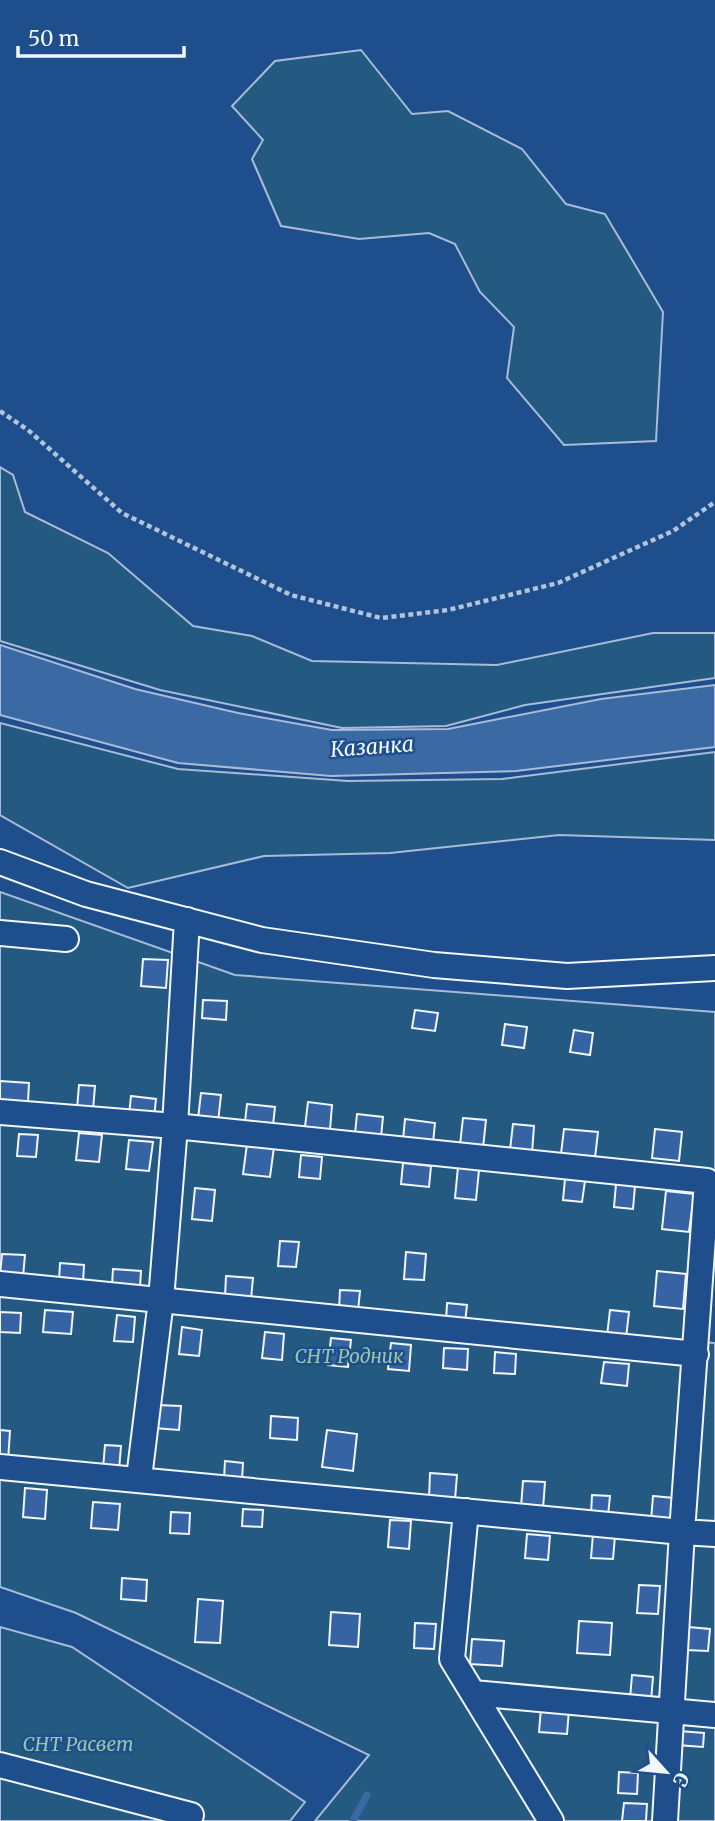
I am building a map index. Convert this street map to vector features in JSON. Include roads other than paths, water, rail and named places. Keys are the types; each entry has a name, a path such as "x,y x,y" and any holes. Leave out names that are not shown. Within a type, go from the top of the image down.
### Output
{"street":[{"path":"0,863 86,894 262,940 434,965 567,976 715,968"},
{"path":"139,1478 161,1300 187,920"},
{"path":"0,933 66,939"},
{"path":"0,1111 175,1126 707,1181 665,1821"},
{"path":"0,1284 696,1354"},
{"path":"0,1466 715,1534"},
{"path":"466,1511 452,1659 551,1821"},
{"path":"473,1693 715,1716"},
{"path":"0,1765 191,1815"}],"water":[{"name":"Казанка","path":"0,645 135,689 238,713 332,730 448,729 601,699 715,685 715,747 516,771 331,776 178,763 0,715"}],"waterway":[{"path":"353,1821 367,1795"}],"park label":[{"name":"СНТ Родник","path":"349,1356"},
{"name":"СНТ Расвет","path":"78,1744"}]}
